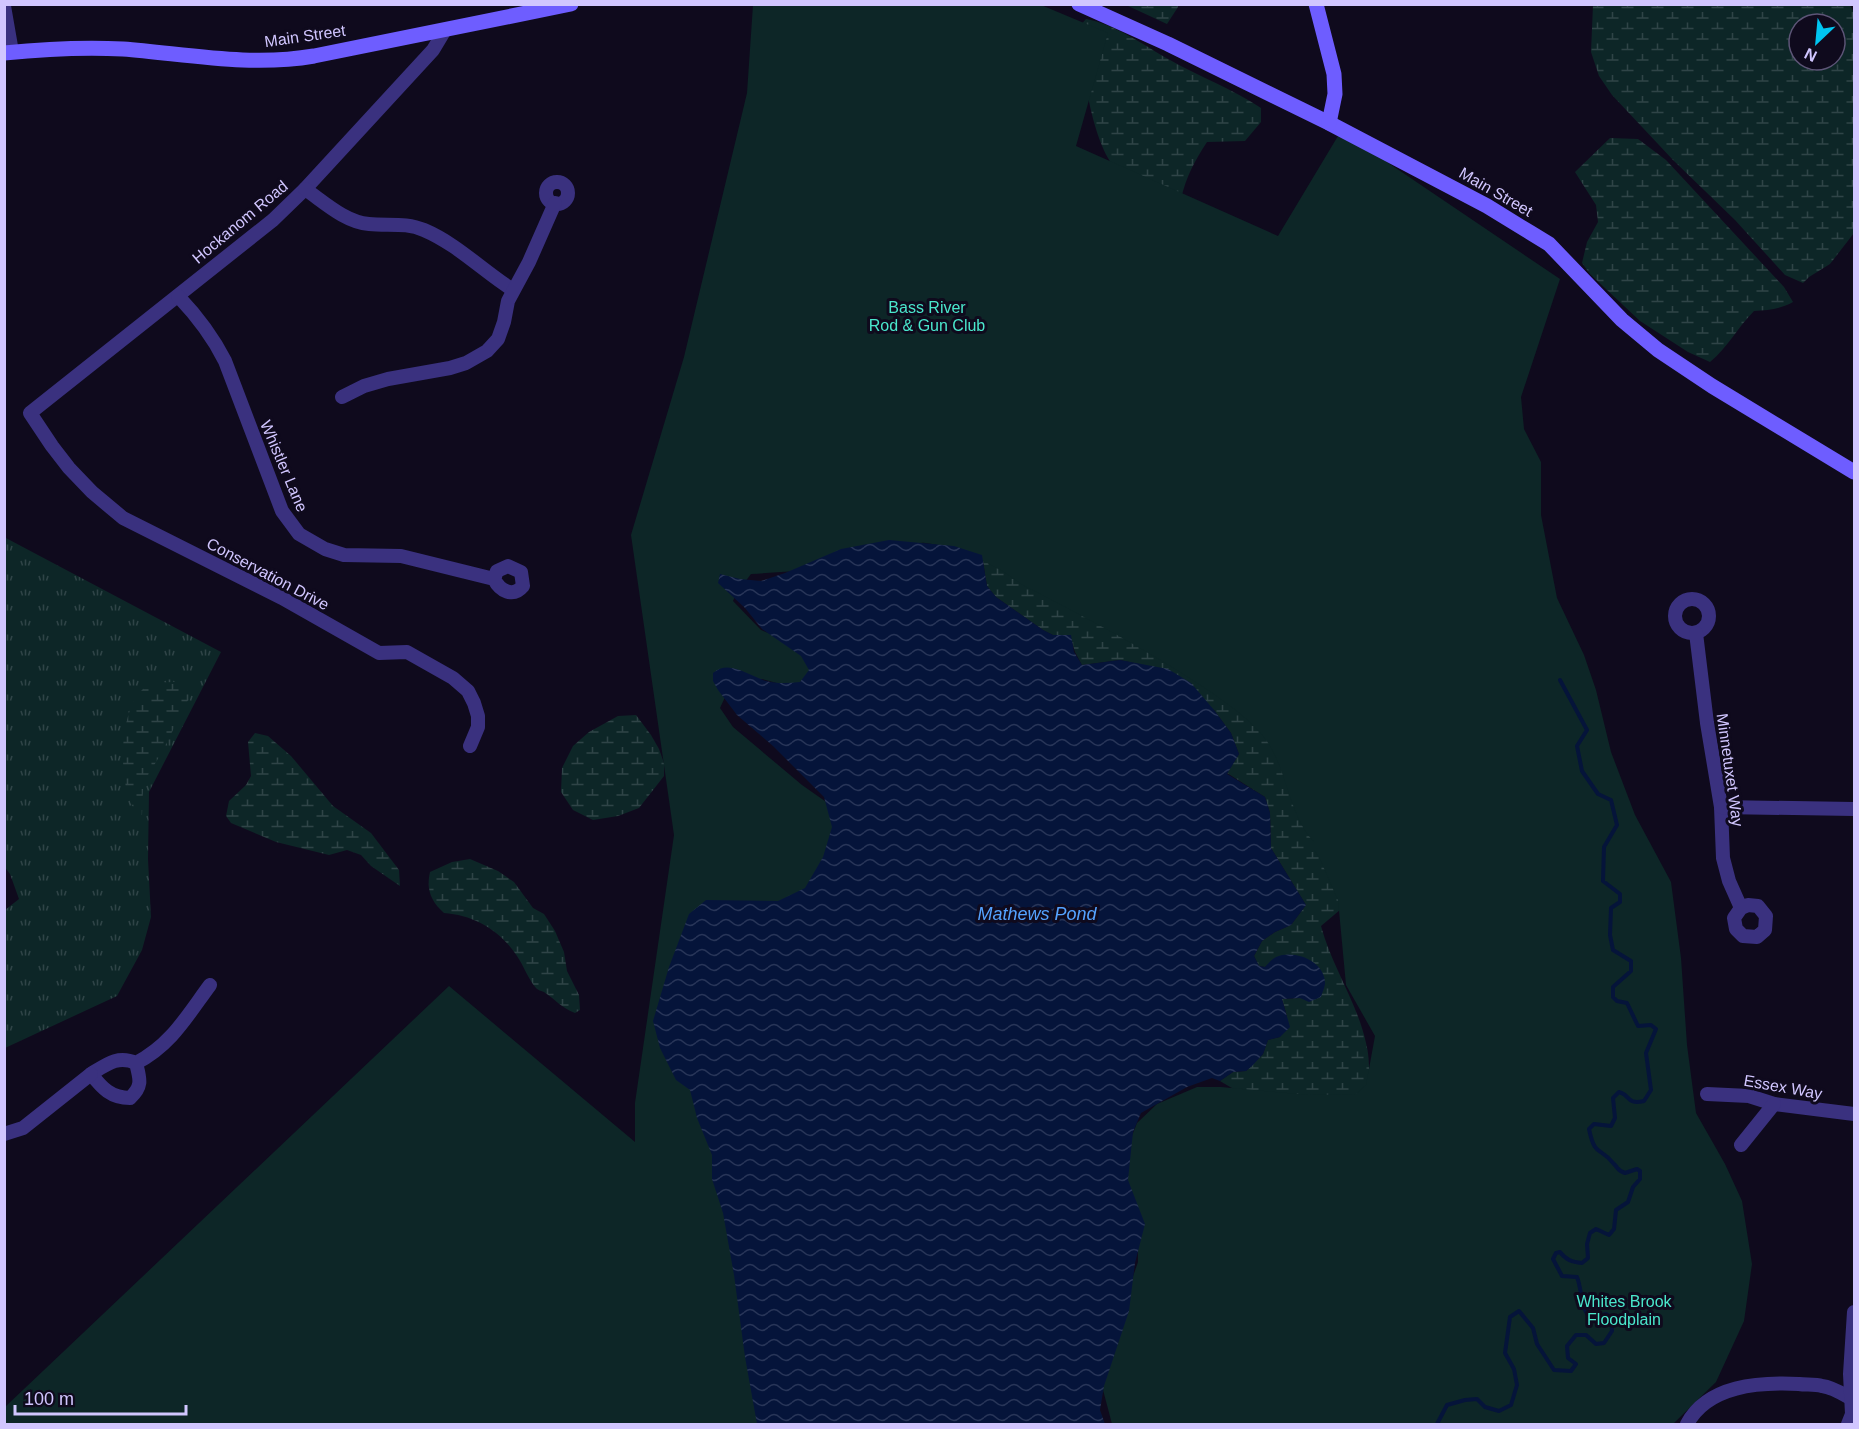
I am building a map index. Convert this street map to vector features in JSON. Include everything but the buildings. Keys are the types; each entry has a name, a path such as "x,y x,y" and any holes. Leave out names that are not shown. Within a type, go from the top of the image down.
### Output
{"main road":[{"name":"Main Street","path":"8,52 84,48 267,61 314,56 571,4"},
{"name":"Main Street","path":"1079,4 1168,44 1329,123 1487,206 1549,244 1622,320 1658,350 1854,472"},
{"path":"1316,4 1334,74 1335,94 1329,123"}],"street":[{"path":"4,6 8,52"},
{"name":"Hockanom Road","path":"30,413 273,220 305,189 434,50 445,30"},
{"path":"305,189 345,217 356,221 369,224 399,224 424,230 462,253 513,290"},
{"path":"342,397 364,386 388,379 466,363 488,351 498,339 508,301 529,262 555,203"},
{"name":"Whistler Lane","path":"178,296 216,344 282,511 299,534 325,549 344,555 400,556 494,579"},
{"name":"Conservation Drive","path":"30,413 69,468 92,492 123,518 282,598 379,653 407,652 453,678 468,692 477,716 478,728 471,746"},
{"name":"Minnetuxet Way","path":"1696,633 1707,723 1721,807 1723,858 1729,881 1741,908"},
{"path":"1721,807 1854,809"},
{"path":"4,1134 23,1128 91,1074 112,1061 126,1059 136,1063 155,1053 169,1039 210,985"},
{"path":"91,1074 102,1088 112,1095 130,1098 138,1091 140,1079 136,1063"},
{"name":"Essex Way","path":"1707,1094 1749,1096 1774,1104 1854,1114"},
{"path":"1741,1145 1774,1104"},
{"path":"1848,1425 1852,1414 1850,1374 1854,1312"},
{"path":"1823,1386 1850,1374"},
{"path":"1687,1425 1692,1415 1704,1403 1736,1389 1765,1383 1823,1386 1852,1399"}],"green space":[{"name":"Bass River Rod & Gun Club","path":"753,5 1041,5 1108,33 1076,146 1278,236 1341,131 1560,279 1521,397 1524,429 1541,462 1541,515 1557,598 1584,655 1596,690 1611,752 1635,815 1671,882 1696,1113 1725,1164 1742,1201 1752,1264 1744,1321 1716,1382 1673,1424 1112,1424 1102,1386 1138,1262 1138,1243 1128,1194 1128,1146 1137,1123 1157,1104 1197,1087 1309,1095 1356,1094 1366,1085 1375,1036 1346,985 1338,900 1314,850 1314,842 1298,818 1278,762 1271,748 1255,727 1224,701 1180,672 1122,637 1021,584 1001,570 962,552 920,543 867,562 817,569 751,574 733,601 761,630 783,639 840,649 798,689 762,679 732,682 720,708 733,727 802,785 832,806 840,858 699,1113 798,1424 5,1424 5,1407 449,986 635,1142 635,1103 674,835 631,535 684,357 747,93"},
{"path":"1126,5 1177,5 1178,7 1167,24"},
{"path":"1593,5 1850,5 1854,13 1854,233 1830,264 1803,283 1785,275 1735,220 1674,161 1612,95 1599,76 1591,52"},
{"path":"1086,19 1119,31 1261,108 1261,122 1245,141 1207,142 1191,169 1181,199 1124,177 1113,165 1104,149 1096,129 1086,86 1078,28"},
{"path":"1610,138 1638,139 1666,160 1784,287 1793,302 1779,308 1754,311 1710,362 1688,352 1640,321 1590,274 1582,263 1587,242 1598,222 1596,205 1575,172"},
{"path":"4,537 221,652 149,792 148,859 151,917 142,950 117,996 5,1048 5,910 19,899 10,874 4,866"},
{"path":"982,555 1243,671 1347,904 1321,926 1331,956 1357,1013 1367,1049 1369,1089 1359,1099 1242,1094 1220,1081 1233,1072 1246,1071 1263,1054 1268,1040 1280,1037 1287,1016 1282,999 1300,998 1288,955 1276,958 1265,967 1259,966 1254,956 1262,941 1291,925 1306,905 1271,848 1270,813 1265,797 1227,773 1239,754 1231,733 1214,710 1139,664 1120,660 1082,665 1070,635 1053,635 1043,630 996,597 987,586"},
{"path":"186,681 193,683 190,696 147,777 143,789 142,815 138,815 126,789 123,753 124,734 133,702 141,691 151,685"},
{"path":"636,715 659,749 664,763 664,776 639,808 618,816 593,820 573,810 561,792 562,768 573,746 589,732 618,716"},
{"path":"255,733 268,736 291,756 333,806 371,833 399,870 400,886 371,866 361,855 347,850 329,855 276,842 231,823 226,816 229,801 246,785 251,776 248,742"},
{"path":"470,859 498,871 514,882 533,908 544,914 555,931 564,952 567,971 579,995 580,1010 575,1013 570,1011 536,988 511,947 495,932 466,917 444,913 436,904 429,890 430,872 452,862"}],"water":[{"name":"Mathews Pond","path":"889,540 954,546 982,555 987,586 996,597 1043,630 1053,635 1071,635 1074,652 1082,665 1120,660 1168,669 1191,683 1231,733 1239,754 1227,774 1265,797 1270,813 1271,848 1306,905 1291,925 1262,941 1254,956 1259,966 1265,967 1276,957 1299,956 1314,963 1324,975 1325,985 1321,997 1309,1002 1300,998 1282,999 1290,1027 1280,1037 1268,1040 1263,1054 1246,1071 1233,1072 1220,1081 1212,1078 1187,1087 1141,1113 1133,1132 1128,1180 1145,1224 1135,1263 1129,1311 1104,1386 1100,1410 1105,1424 757,1424 723,1213 712,1179 712,1155 697,1118 690,1090 676,1080 660,1048 653,1021 669,967 689,914 706,900 778,901 805,888 823,857 832,827 824,797 773,746 737,715 713,681 713,673 726,668 779,683 800,682 809,670 801,656 762,629 745,608 718,583 720,574 761,581 841,549"}],"waterway":[{"path":"1437,1424 1447,1405 1465,1400 1477,1399 1485,1407 1499,1411 1511,1405 1517,1385 1514,1369 1505,1353 1510,1317 1519,1311 1533,1328 1537,1344 1554,1370 1571,1371 1576,1364 1568,1358 1567,1346 1576,1335 1586,1335 1596,1344 1604,1343 1612,1331 1611,1317 1606,1314 1599,1316 1587,1314 1577,1277 1562,1276 1553,1259 1556,1253 1560,1252 1567,1259 1575,1262 1582,1263 1588,1258 1587,1244 1590,1233 1596,1229 1609,1235 1614,1229 1616,1210 1628,1202 1633,1187 1640,1179 1640,1171 1637,1169 1625,1173 1621,1171 1596,1148 1589,1129 1594,1124 1611,1126 1615,1118 1613,1098 1619,1092 1631,1101 1644,1101 1651,1090 1646,1053 1656,1029 1651,1025 1638,1026 1627,1003 1617,1001 1613,997 1613,987 1631,971 1631,961 1613,950 1610,935 1611,908 1620,902 1620,894 1603,881 1604,847 1617,825 1611,800 1598,794 1582,771 1577,746 1587,730 1560,680"}],"park label":[{"name":"Whites Brook Floodplain","path":"1624,1310"}]}
